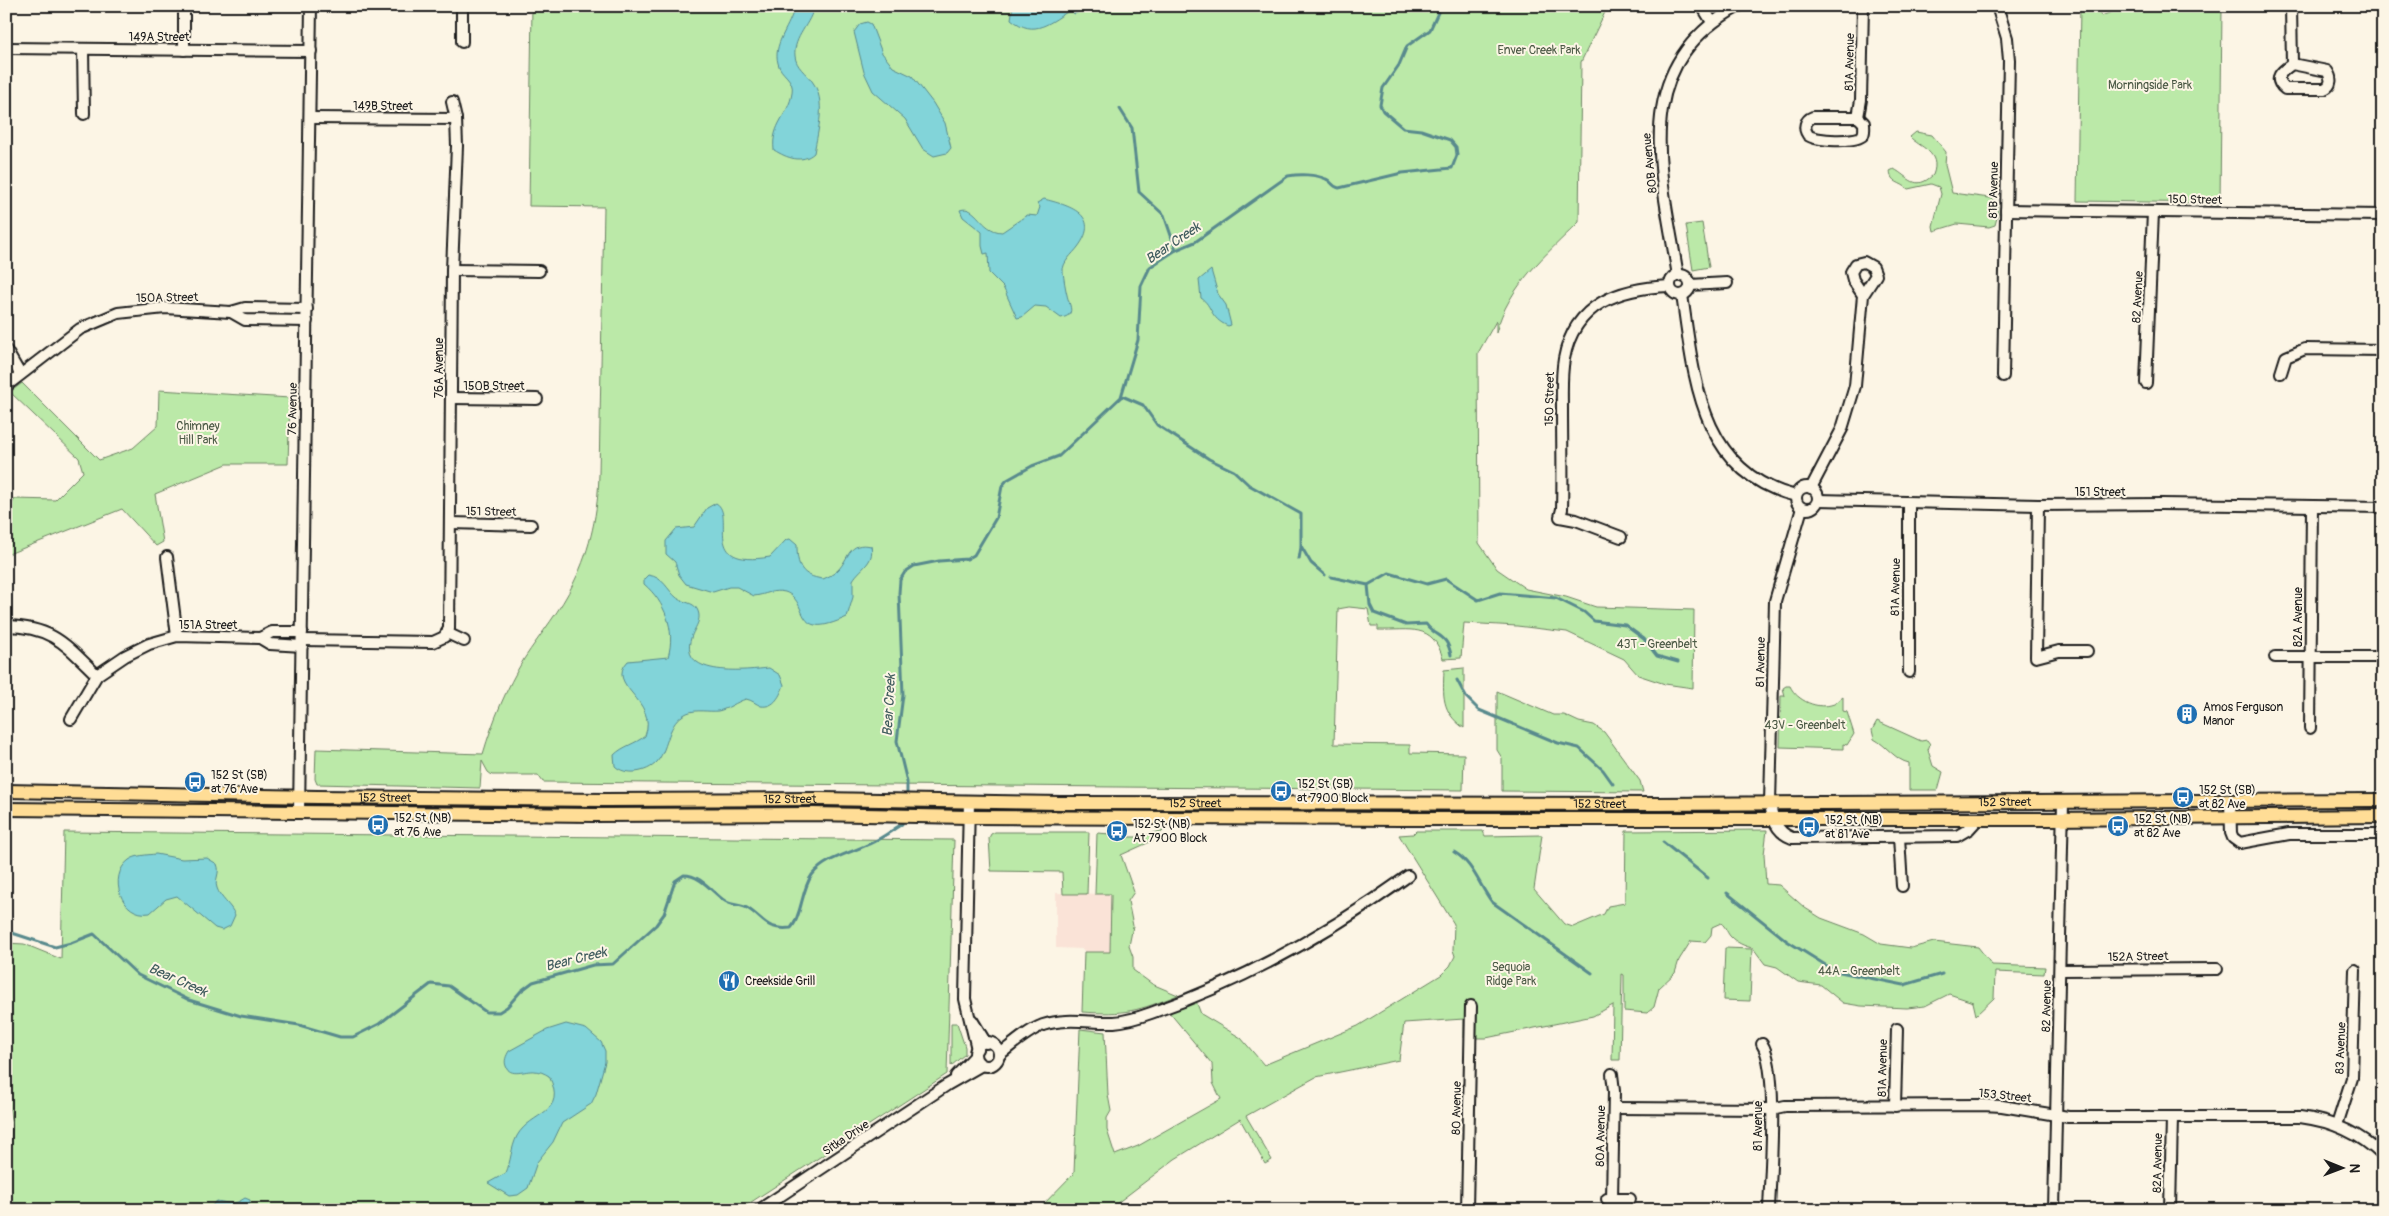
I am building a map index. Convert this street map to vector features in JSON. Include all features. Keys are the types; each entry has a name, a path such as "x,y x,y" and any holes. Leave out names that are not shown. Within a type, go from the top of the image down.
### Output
{"main road":[{"name":"152 Street","path":"6,791 604,800 749,798 1060,803 1770,803 2383,800"},
{"name":"152 Street","path":"6,809 969,817 2063,819 2383,816"}],"street":[{"path":"184,6 184,50"},
{"name":"76 Avenue","path":"300,812 312,6"},
{"path":"462,6 462,42"},
{"path":"1702,6 1712,22"},
{"name":"80B Avenue","path":"1678,276 1659,151 1660,116 1666,88 1678,63 1689,47 1712,22 1739,6"},
{"name":"81A Avenue","path":"1858,117 1861,100 1863,6"},
{"name":"81B Avenue","path":"1997,6 2007,35 2009,52 2003,376"},
{"path":"2290,6 2292,64"},
{"name":"149A Street","path":"6,48 311,51"},
{"path":"83,49 84,114"},
{"path":"2292,64 2327,71 2331,80 2329,86 2324,89 2285,89 2279,82 2278,77 2281,71 2292,64"},
{"name":"76A Avenue","path":"447,634 449,622 452,270 456,119 452,102"},
{"name":"81A Avenue","path":"1813,117 1858,117 1863,121 1864,130 1862,136 1856,138 1815,139 1806,132 1806,123 1813,117"},
{"name":"149B Street","path":"310,118 456,119"},
{"name":"150 Street","path":"2006,210 2383,215"},
{"name":"82 Avenue","path":"2146,384 2153,212"},
{"path":"452,270 539,271"},
{"path":"1678,276 1686,278 1690,285 1686,293 1682,295 1674,293 1670,286 1673,278 1678,276"},
{"path":"1690,285 1727,283"},
{"name":"150 Street","path":"1621,537 1576,520 1560,517 1562,508 1562,390 1564,356 1579,323 1604,300 1633,289 1670,286"},
{"path":"1811,488 1842,429 1852,397 1857,370 1863,294"},
{"path":"1682,295 1696,387 1712,430 1728,453 1743,468 1769,485 1796,496"},
{"name":"150A Street","path":"6,386 80,330 118,314 165,308 231,312 245,308 307,308"},
{"name":"150A Street","path":"231,312 244,320 307,321"},
{"path":"2281,373 2286,357 2296,351 2305,349 2383,350"},
{"path":"6,350 20,374"},
{"name":"150B Street","path":"451,398 538,399"},
{"path":"1802,488 1811,488 1818,494 1818,500 1811,507 1802,508 1797,503 1796,496 1802,488"},
{"name":"151 Street","path":"1818,500 2038,505 2152,504 2383,508"},
{"name":"81A Avenue","path":"1909,503 1909,672"},
{"path":"2038,505 2036,656 2059,651 2087,651"},
{"name":"82A Avenue","path":"2310,728 2312,507"},
{"name":"81 Avenue","path":"1772,819 1770,803 1775,601 1802,508"},
{"name":"151 Street","path":"450,523 530,525"},
{"path":"167,557 177,636"},
{"path":"6,626 33,627 53,635 63,642 97,675"},
{"name":"151A Street","path":"71,719 97,675 141,648 177,636 260,638 272,632 302,639 432,642 440,640 447,634"},
{"path":"447,634 464,641"},
{"path":"2275,657 2383,657"},
{"path":"969,801 964,1000 976,1052 982,1065"},
{"path":"2230,801 2232,836 2240,843 2289,834 2383,834"},
{"name":"82 Avenue","path":"2054,1210 2063,802"},
{"path":"1772,819 1784,834 1792,838 1957,836 1969,829 1979,818"},
{"path":"1899,837 1902,886"},
{"path":"967,1010 999,1055 1032,1032 1053,1022 1115,1022 1134,1018 1195,996 1249,972 1356,913 1408,876"},
{"name":"152A Street","path":"2060,970 2217,969"},
{"name":"83 Avenue","path":"2337,1125 2352,1078 2355,970"},
{"name":"80 Avenue","path":"1467,1210 1471,1006"},
{"name":"81A Avenue","path":"1895,1106 1897,1030"},
{"name":"Sitka Drive","path":"947,1085 976,1052 990,1044 1032,1032"},
{"name":"81 Avenue","path":"1762,1044 1770,1065 1769,1210"},
{"name":"Sitka Drive","path":"759,1210 947,1085 982,1065 993,1065 999,1055"},
{"name":"80A Avenue","path":"1612,1074 1614,1108 1610,1199 1630,1199"},
{"name":"153 Street","path":"1614,1108 1771,1109 1786,1106 1992,1106 2057,1115 2300,1117 2337,1125 2367,1143 2383,1156"},
{"name":"82A Avenue","path":"2170,1210 2172,1117"}],"shaded area":[{"path":"1056,893 1111,894 1110,952 1084,952 1083,949 1056,948"}],"green space":[{"path":"532,6 1608,6 1581,62 1579,222 1541,259 1519,286 1509,300 1496,333 1496,321 1478,353 1479,543 1497,569 1526,589 1566,597 1596,607 1694,610 1693,688 1665,684 1638,675 1624,659 1567,632 1517,626 1464,623 1461,658 1443,659 1439,647 1426,634 1410,630 1378,630 1378,626 1371,626 1368,609 1349,607 1338,609 1334,744 1410,745 1410,753 1464,754 1463,790 543,782 538,775 492,775 488,772 482,761 480,788 317,784 315,779 316,749 483,754 491,729 511,682 524,659 569,592 589,543 597,502 599,474 604,207 529,206"},
{"name":"Morningside Park","path":"2080,6 2097,6 2101,16 2128,6 2222,6 2220,203 2077,201"},
{"path":"1916,132 1932,135 1946,152 1945,165 1952,193 1990,198 1997,202 1998,214 1995,225 1989,227 1957,224 1934,231 1933,226 1941,194 1939,187 1931,184 1908,189 1890,175 1890,171 1894,169 1917,183 1927,180 1933,175 1935,167 1932,156 1910,137"},
{"path":"1702,223 1709,267 1693,270 1686,225"},
{"name":"Chimney Hill Park","path":"22,383 99,460 133,448 158,426 159,390 290,398 288,464 227,464 155,494 163,542 156,546 122,509 6,555 6,513 15,499 55,500 83,472 79,458 10,392"},
{"path":"1464,668 1464,728 1456,722 1447,709 1443,687 1444,670"},
{"name":"43V - Greenbelt","path":"1790,686 1803,700 1815,705 1828,706 1843,697 1843,711 1847,712 1854,734 1847,745 1843,744 1843,749 1780,747 1781,696 1785,696 1783,688"},
{"path":"1497,691 1553,715 1564,715 1579,722 1594,725 1604,732 1640,781 1643,792 1502,791 1502,758 1497,750"},
{"path":"1877,721 1921,741 1927,740 1930,744 1928,750 1933,766 1943,772 1938,790 1909,790 1909,763 1899,759 1874,739 1872,730"},
{"path":"1164,830 1152,841 1121,855 1134,892 1128,901 1133,926 1129,946 1133,957 1133,970 1152,984 1178,995 1131,1011 1110,1013 1082,1012 1084,952 1110,952 1111,894 1095,894 1097,833 1111,834 1113,837 1140,837"},
{"path":"1767,830 1764,854 1766,884 1779,885 1805,908 1821,918 1864,934 1881,944 1911,948 1934,942 1978,947 1992,965 2045,967 2044,974 1995,972 1994,998 1976,1015 1973,1002 1949,994 1925,1006 1907,1008 1861,1006 1843,1003 1821,985 1798,982 1777,967 1765,964 1753,948 1747,947 1732,938 1721,923 1712,927 1711,935 1705,942 1691,941 1679,960 1675,973 1659,988 1654,1007 1647,1013 1624,1011 1624,975 1622,974 1620,1060 1612,1060 1613,1005 1593,1016 1486,1038 1464,1038 1464,1019 1404,1023 1399,1060 1316,1077 1246,1116 1272,1160 1265,1164 1240,1119 1175,1159 1108,1210 1038,1210 1074,1173 1080,1029 1105,1032 1108,1095 1111,1111 1107,1118 1107,1130 1115,1155 1138,1146 1221,1099 1213,1083 1212,1064 1169,1012 1196,1001 1201,1014 1241,1038 1264,1065 1358,1026 1441,975 1450,966 1455,956 1453,950 1454,924 1399,835 1413,834 1416,831 1483,831 1485,836 1542,835 1534,889 1564,924 1573,927 1604,914 1608,906 1625,903 1626,831"},
{"path":"64,832 954,840 947,1074 739,1210 6,1210 6,1143 11,1139 12,1126 6,1086 6,943 24,944 61,959"},
{"path":"995,832 1089,832 1087,894 1063,894 1062,872 991,871 989,838"},
{"path":"1725,948 1752,949 1750,1001 1723,1000"},
{"path":"951,1023 957,1023 965,1047 965,1054 951,1066"}],"water":[{"path":"789,6 814,6 799,37 795,56 799,67 817,89 820,116 814,153 799,159 794,159 774,150 775,133 788,108 792,93 791,84 779,67 777,56 779,43 793,12"},
{"path":"1013,6 1078,6 1079,12 1074,14 1072,9 1049,23 1035,28 1028,28 1011,19"},
{"path":"867,22 871,24 882,53 893,67 912,76 933,103 945,123 951,148 947,153 934,156 923,149 905,119 873,91 864,72 854,32 860,24"},
{"path":"1044,199 1063,204 1079,213 1084,219 1086,226 1085,236 1063,268 1071,309 1069,315 1061,318 1046,307 1035,306 1022,317 1017,318 1003,287 989,273 988,253 984,254 982,232 963,217 960,210 966,209 971,211 989,227 995,231 1002,232 1027,215 1037,216 1040,207 1037,203"},
{"path":"1211,270 1218,294 1226,305 1231,325 1228,326 1214,316 1208,305 1201,298 1199,280"},
{"path":"716,503 721,509 724,539 727,548 734,555 748,559 770,557 786,540 790,539 797,545 799,564 802,569 816,578 823,579 838,570 853,548 863,545 871,546 872,552 869,561 853,580 853,597 847,617 829,624 817,625 810,623 805,618 798,603 785,592 773,592 754,596 737,587 729,587 713,592 686,584 679,575 675,562 666,554 666,541 676,529 694,527 707,508"},
{"path":"648,575 658,578 677,598 693,605 697,609 699,620 691,638 690,651 695,660 705,666 718,669 747,670 769,668 780,675 784,685 781,693 770,705 761,706 746,699 718,711 687,713 675,723 657,762 648,769 630,772 615,766 614,755 645,736 647,723 645,712 622,678 622,670 628,661 668,657 671,637 663,608 658,599 644,584 644,579"},
{"path":"156,854 182,859 207,858 217,864 217,888 235,915 230,926 222,930 215,928 177,896 166,899 150,913 140,913 131,909 120,894 118,885 122,867 135,857"},
{"path":"566,1024 586,1029 601,1042 605,1051 605,1062 596,1094 591,1104 562,1123 553,1142 537,1162 528,1188 518,1195 509,1196 488,1183 506,1173 517,1136 523,1128 551,1106 554,1098 554,1089 549,1076 542,1072 514,1073 508,1070 505,1062 506,1057 509,1051 547,1030"},
{"path":"245,1198 250,1200 250,1204 242,1210 213,1210 213,1204 217,1201 234,1203"}],"waterway":[{"name":"Bear Creek","path":"907,796 907,782 897,741 903,695 899,593 900,580 905,572 914,566 939,561 967,559 974,555 996,518 1002,486 1007,480 1032,466 1059,456 1121,397 1138,340 1141,286 1150,267 1176,250 1195,242 1288,176 1317,176 1328,180 1339,188 1402,173 1452,168 1457,155 1456,147 1450,140 1421,130 1403,128 1383,111 1380,105 1383,88 1399,65 1407,46 1430,30 1441,6"},
{"path":"1120,109 1132,128 1139,192 1164,215 1176,250"},
{"path":"1122,396 1143,405 1157,425 1209,459 1234,471 1249,485 1301,514 1301,546 1311,563 1325,575"},
{"path":"1299,559 1301,547"},
{"path":"1368,585 1389,573 1427,584 1446,579 1478,600 1500,593 1556,598 1584,612 1594,621 1625,625 1644,639 1657,656 1678,662"},
{"path":"1331,577 1368,585 1370,605 1374,613 1406,625 1426,624 1444,639 1451,655"},
{"path":"1457,680 1466,697 1479,710 1558,743 1579,748 1603,770 1613,784"},
{"name":"Bear Creek","path":"6,931 55,947 94,934 138,975 189,1000 241,1016 299,1025 340,1037 353,1037 379,1024 431,984 449,986 486,1012 499,1012 507,1007 521,991 533,982 593,965 613,964 656,925 664,914 675,881 684,875 701,881 730,904 747,908 770,926 791,928 795,923 808,881 817,869 839,856 878,840 902,824 903,820"},
{"path":"1663,842 1708,878"},
{"path":"1454,852 1471,868 1492,902 1592,973"},
{"path":"1727,893 1787,941 1835,971 1904,985 1942,974"}],"place":[{"name":"Amos Ferguson Manor","path":"2187,714"},
{"name":"152 St (SB) at 76 Ave","path":"195,782"},
{"name":"152 St (SB) at 7900 Block","path":"1281,791"},
{"name":"152 St (SB) at 82 Ave","path":"2183,797"},
{"name":"152 St (NB) at 76 Ave","path":"378,825"},
{"name":"152 St (NB) at 82 Ave","path":"2118,826"},
{"name":"152 St (NB) at 81 Ave","path":"1809,827"},
{"name":"152 St (NB) At 7900 Block","path":"1117,831"},
{"name":"Creekside Grill","path":"729,981"}],"park label":[{"name":"Enver Creek Park","path":"1539,50"},
{"name":"43T - Greenbelt","path":"1657,644"},
{"name":"44A - Greenbelt","path":"1859,971"},
{"name":"Sequoia Ridge Park","path":"1511,974"}]}
